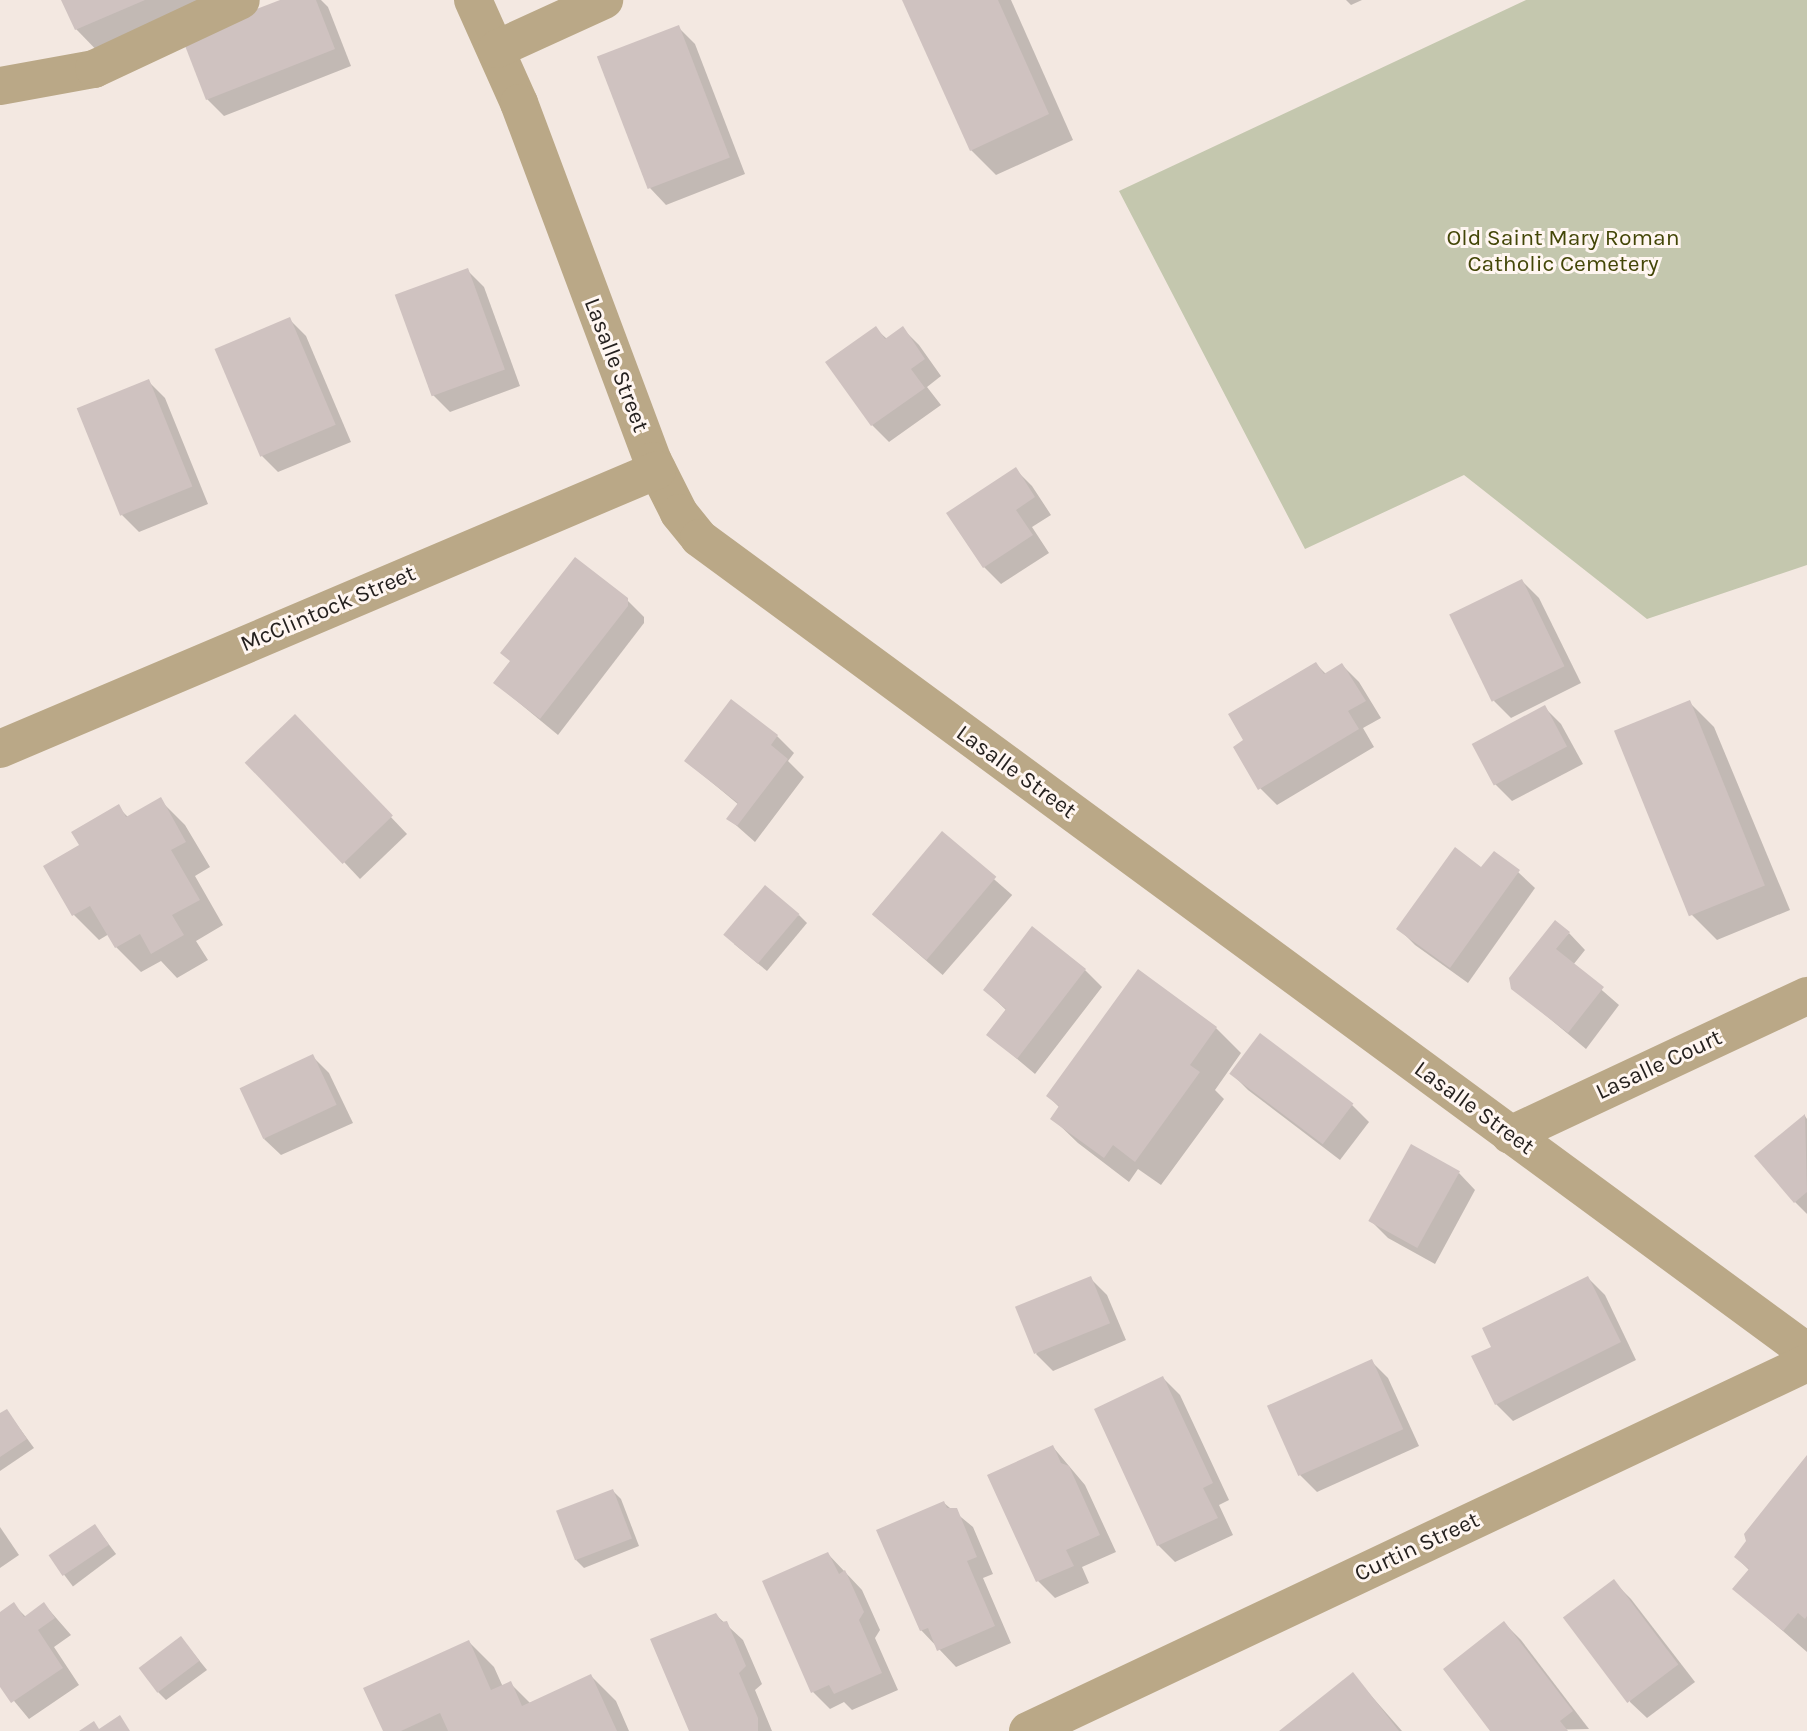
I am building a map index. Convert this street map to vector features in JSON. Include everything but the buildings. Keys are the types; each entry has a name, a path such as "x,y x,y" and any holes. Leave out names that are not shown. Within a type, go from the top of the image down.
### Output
{"street":[{"path":"0,86 94,69 241,0"},
{"name":"Lasalle Street","path":"473,0 497,49 657,470 685,523 723,559 1807,1352"},
{"path":"497,49 604,0"},
{"name":"McClintock Street","path":"0,749 657,470"},
{"name":"Lasalle Court","path":"1510,1135 1807,996"},
{"name":"Curtin Street","path":"1028,1731 1807,1363"}],"green space":[{"name":"Old Saint Mary Roman Catholic Cemetery","path":"1526,0 1807,0 1807,565 1647,619 1464,475 1305,549 1119,191"}]}
